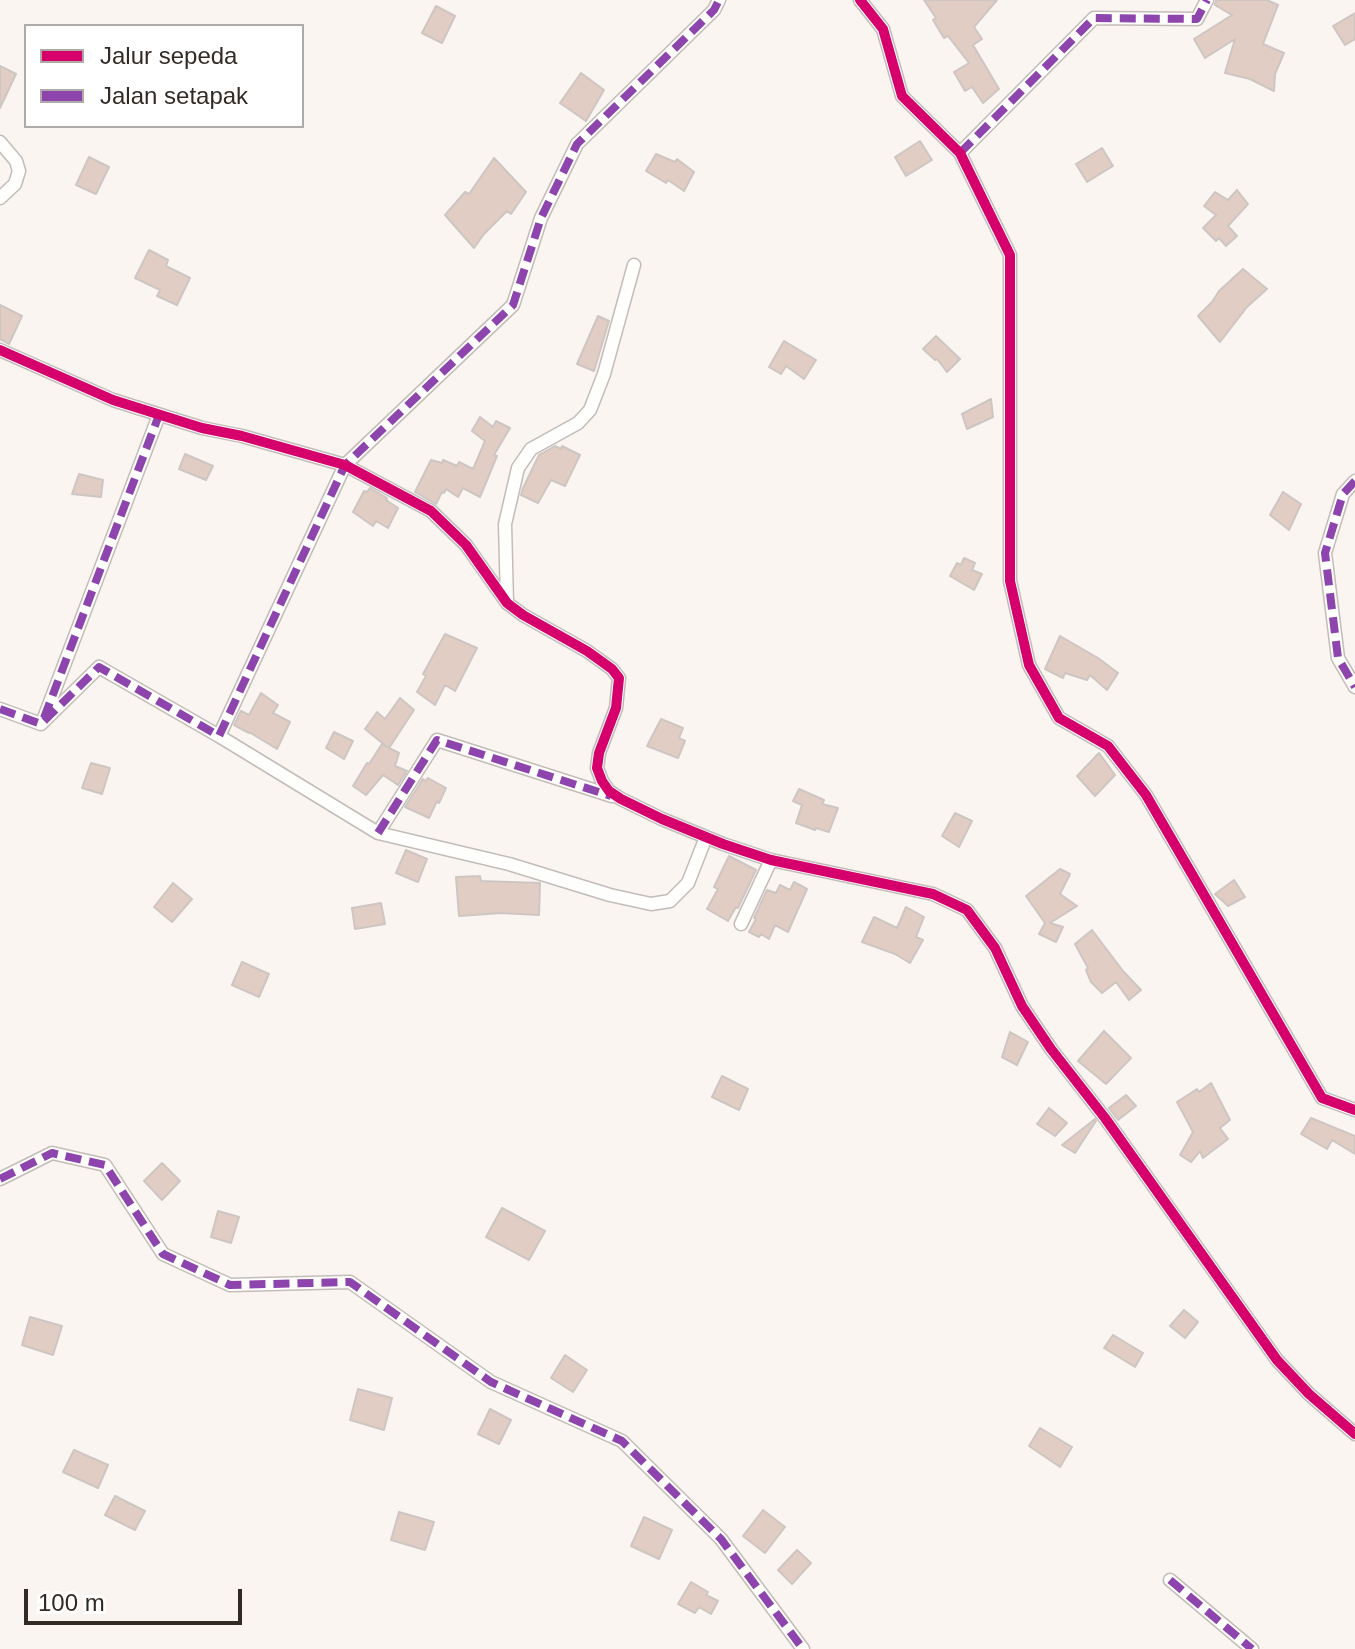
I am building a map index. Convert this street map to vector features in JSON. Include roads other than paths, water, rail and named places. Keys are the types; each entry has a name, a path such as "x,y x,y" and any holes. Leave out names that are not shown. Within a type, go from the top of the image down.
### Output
{"street":[{"path":"219,736 345,465 513,305 541,218 577,144 714,10 719,0"},
{"path":"860,0 883,29 902,96 960,153 1010,255 1010,581 1029,665 1059,718 1108,746 1146,795 1322,1098 1355,1110"},
{"path":"960,153 1094,18 1197,19 1207,0"},
{"path":"0,142 16,161 19,171 15,184 0,198"},
{"path":"507,603 505,524 518,468 531,449 578,423 590,410 604,374 634,265"},
{"path":"0,350 113,400 202,428 345,465 431,511 466,545 507,603 587,651 619,678 616,708 599,753 597,768 609,791 621,799"},
{"path":"41,724 159,415"},
{"path":"1355,481 1343,494 1325,553 1338,658 1355,687"},
{"path":"41,724 99,667 378,833 509,864 610,895 651,904 670,901 688,883 706,837"},
{"path":"0,709 41,724"},
{"path":"378,833 437,740 621,799 706,837 771,860 933,894 967,910 995,948 1022,1006 1051,1049 1105,1118 1277,1360 1338,1422 1355,1434"},
{"path":"741,924 771,860"},
{"path":"0,1179 52,1153 105,1165 163,1254 230,1285 350,1282 491,1382 622,1441 721,1539 803,1649"},
{"path":"1170,1580 1252,1649"}]}
